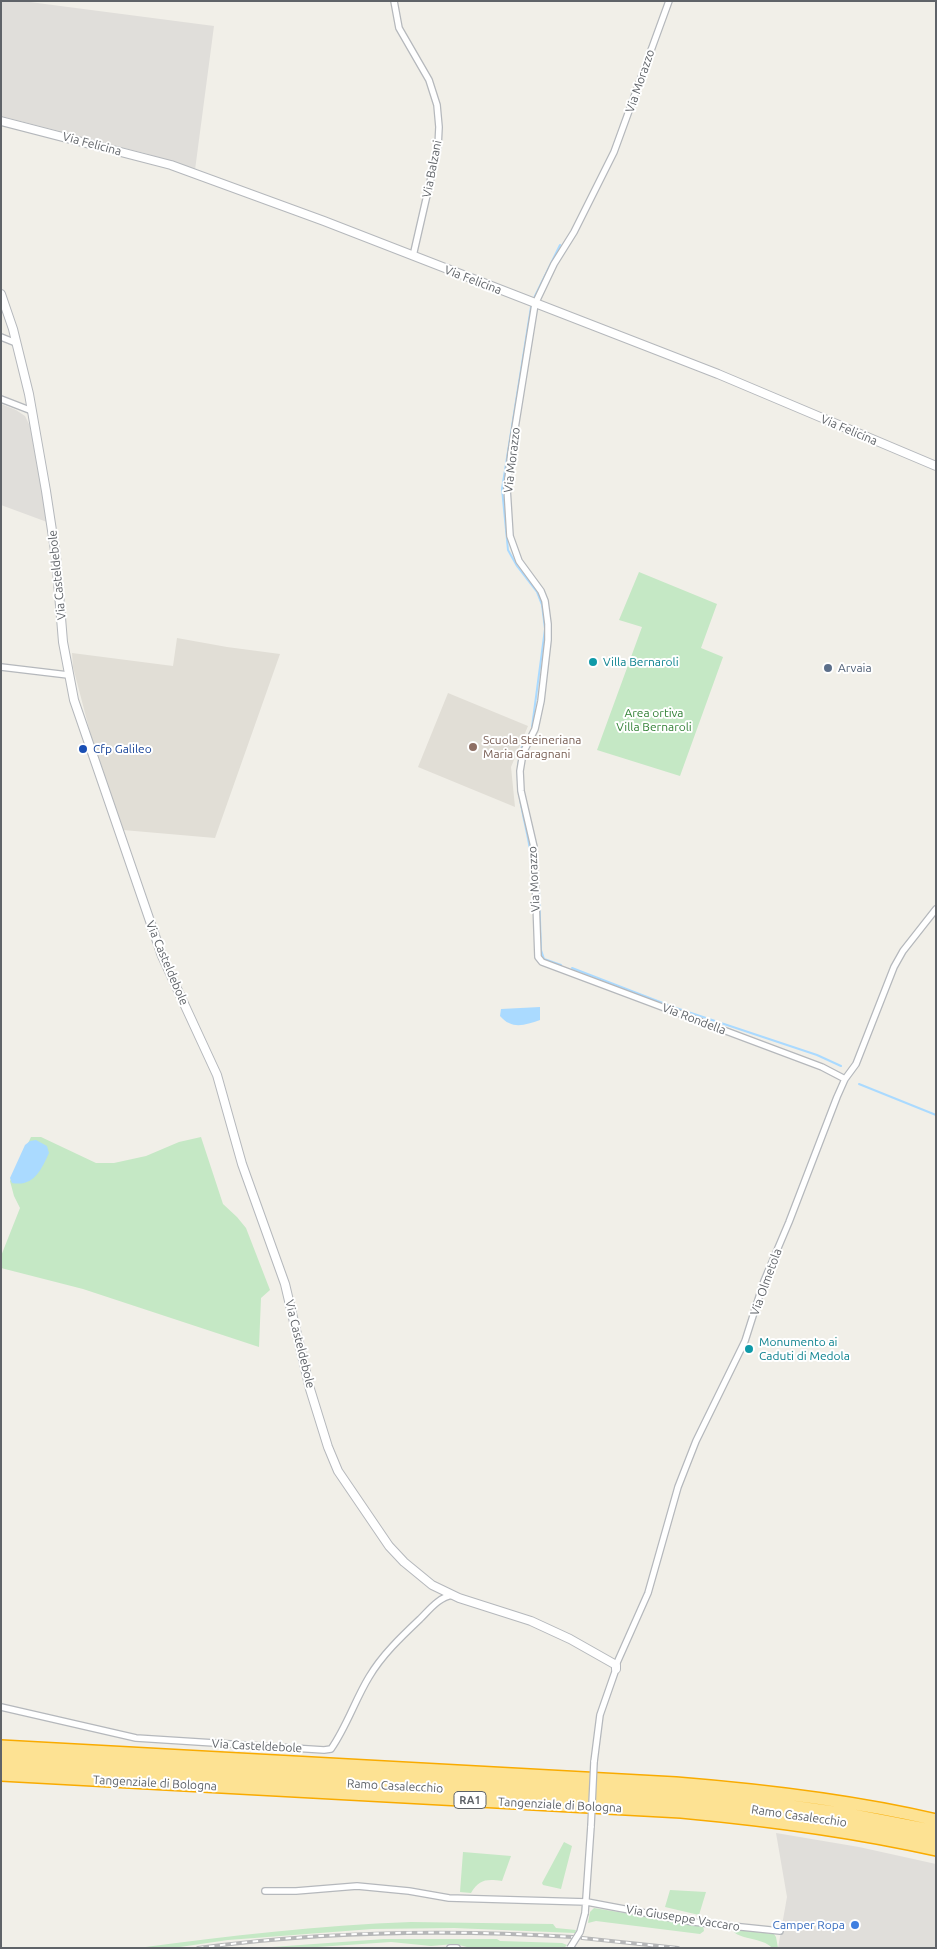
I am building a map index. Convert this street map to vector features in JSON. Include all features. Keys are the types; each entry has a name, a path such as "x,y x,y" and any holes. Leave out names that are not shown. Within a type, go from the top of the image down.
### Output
{"highway":[{"path":"1,1746 676,1783 810,1798 936,1820"},
{"name":"Ramo Casalecchio","path":"1,1756 721,1796 848,1814 936,1831"},
{"name":"Ramo Casalecchio","path":"1,1765 716,1805 846,1822 936,1840"},
{"name":"Tangenziale di Bologna","path":"1,1775 741,1817 810,1826 936,1850"}],"street":[{"name":"Via Balzani","path":"394,1 399,28 429,80 437,105 439,126 438,148 413,256"},
{"name":"Via Morazzo","path":"542,962 538,956 536,934 534,847 521,791 520,771 523,754 535,729 539,710 548,640 548,624 545,601 541,591 522,566 514,551 510,536 507,488 536,304 554,264 574,232 614,152 669,1"},
{"name":"Via Felicina","path":"1,121 171,165 718,374 936,466"},
{"name":"Via Casteldebole","path":"1,294 16,343 32,411 53,526 68,675 85,732 157,943 217,1075 242,1164 285,1284 310,1389 328,1447 347,1486 389,1546 404,1562 437,1588 529,1620 570,1639 616,1667"},
{"path":"1,337 16,343"},
{"path":"1,399 32,411"},
{"path":"1,667 68,675"},
{"name":"Via Olmetola","path":"616,1667 648,1593 673,1505 696,1442 745,1341 764,1281 789,1222 836,1097 856,1064 894,967 903,951 936,909"},
{"name":"Via Rondella","path":"542,962 846,1078"},
{"path":"437,1588 440,1594 439,1600"},
{"name":"Via Casteldebole","path":"1,1707 136,1738 324,1750 331,1748 340,1736 368,1678 378,1663 439,1600 454,1595"},
{"path":"570,1948 580,1932 587,1902 594,1762 600,1715 616,1667"},
{"name":"Via Giuseppe Vaccaro","path":"264,1891 296,1891 357,1886 409,1891 449,1898 587,1902 693,1922 780,1931"},
{"path":"450,1948 457,1948"}],"shaded area":[{"path":"1,1 22,1 214,26 195,170 148,154 1,116"},
{"path":"1,404 25,416 30,426 47,522 1,505"},
{"path":"177,638 280,654 215,838 123,830 91,736 73,667 72,653 173,666"},
{"name":"Scuola Steineriana Maria Garagnani","path":"448,693 528,726 511,767 515,807 418,767"},
{"path":"776,1833 859,1847 936,1864 936,1948 778,1948 787,1897"}],"green space":[{"name":"Area ortiva Villa Bernaroli","path":"639,572 717,604 701,648 723,657 680,776 597,750 642,627 619,620"},
{"path":"31,1137 41,1137 96,1163 114,1163 146,1156 179,1142 201,1137 223,1204 246,1228 270,1290 261,1298 259,1347 83,1289 1,1268 1,1256 20,1208 10,1181"},
{"path":"564,1842 572,1846 561,1889 543,1885 542,1883"},
{"path":"463,1852 511,1856 502,1881 484,1881 477,1885 471,1893 460,1892"},
{"path":"670,1890 706,1892 699,1915 665,1907"},
{"path":"594,1908 703,1926 704,1931 700,1934 596,1921 588,1923 590,1912"},
{"path":"411,1922 553,1924 556,1928 576,1930 575,1933 454,1928 372,1929 228,1940 173,1948 138,1948 308,1928"},
{"path":"732,1929 774,1934 778,1948 772,1948 763,1942 734,1933"},
{"path":"384,1939 497,1939 500,1941 562,1943 567,1945 564,1948 471,1948 455,1944 431,1946 391,1942 303,1948 258,1948"}],"water":[{"path":"540,1007 540,1020 524,1025 514,1025 500,1016 501,1009"},
{"path":"36,1140 47,1146 49,1153 40,1171 31,1180 20,1184 12,1183 10,1178 25,1145 30,1141"}],"waterway":[{"path":"534,298 560,245"},
{"path":"531,307 502,489 508,550 517,566 537,592 542,605 545,629 532,727"},
{"path":"525,739 520,754 518,785 532,864"},
{"path":"539,890 541,950 544,959 561,965"},
{"path":"572,968 673,1007 817,1055 841,1066"},
{"path":"859,1084 936,1115"}],"railway":[{"path":"198,1948 292,1938 385,1933 432,1932 573,1937"},
{"path":"582,1938 678,1948"}],"place":[{"name":"Villa Bernaroli","path":"593,662"},
{"name":"Arvaia","path":"828,668"},
{"name":"Scuola Steineriana Maria Garagnani","path":"473,747"},
{"name":"Cfp Galileo","path":"83,749"},
{"name":"Monumento ai Caduti di Medola","path":"749,1349"},
{"name":"Camper Ropa","path":"855,1925"}]}
